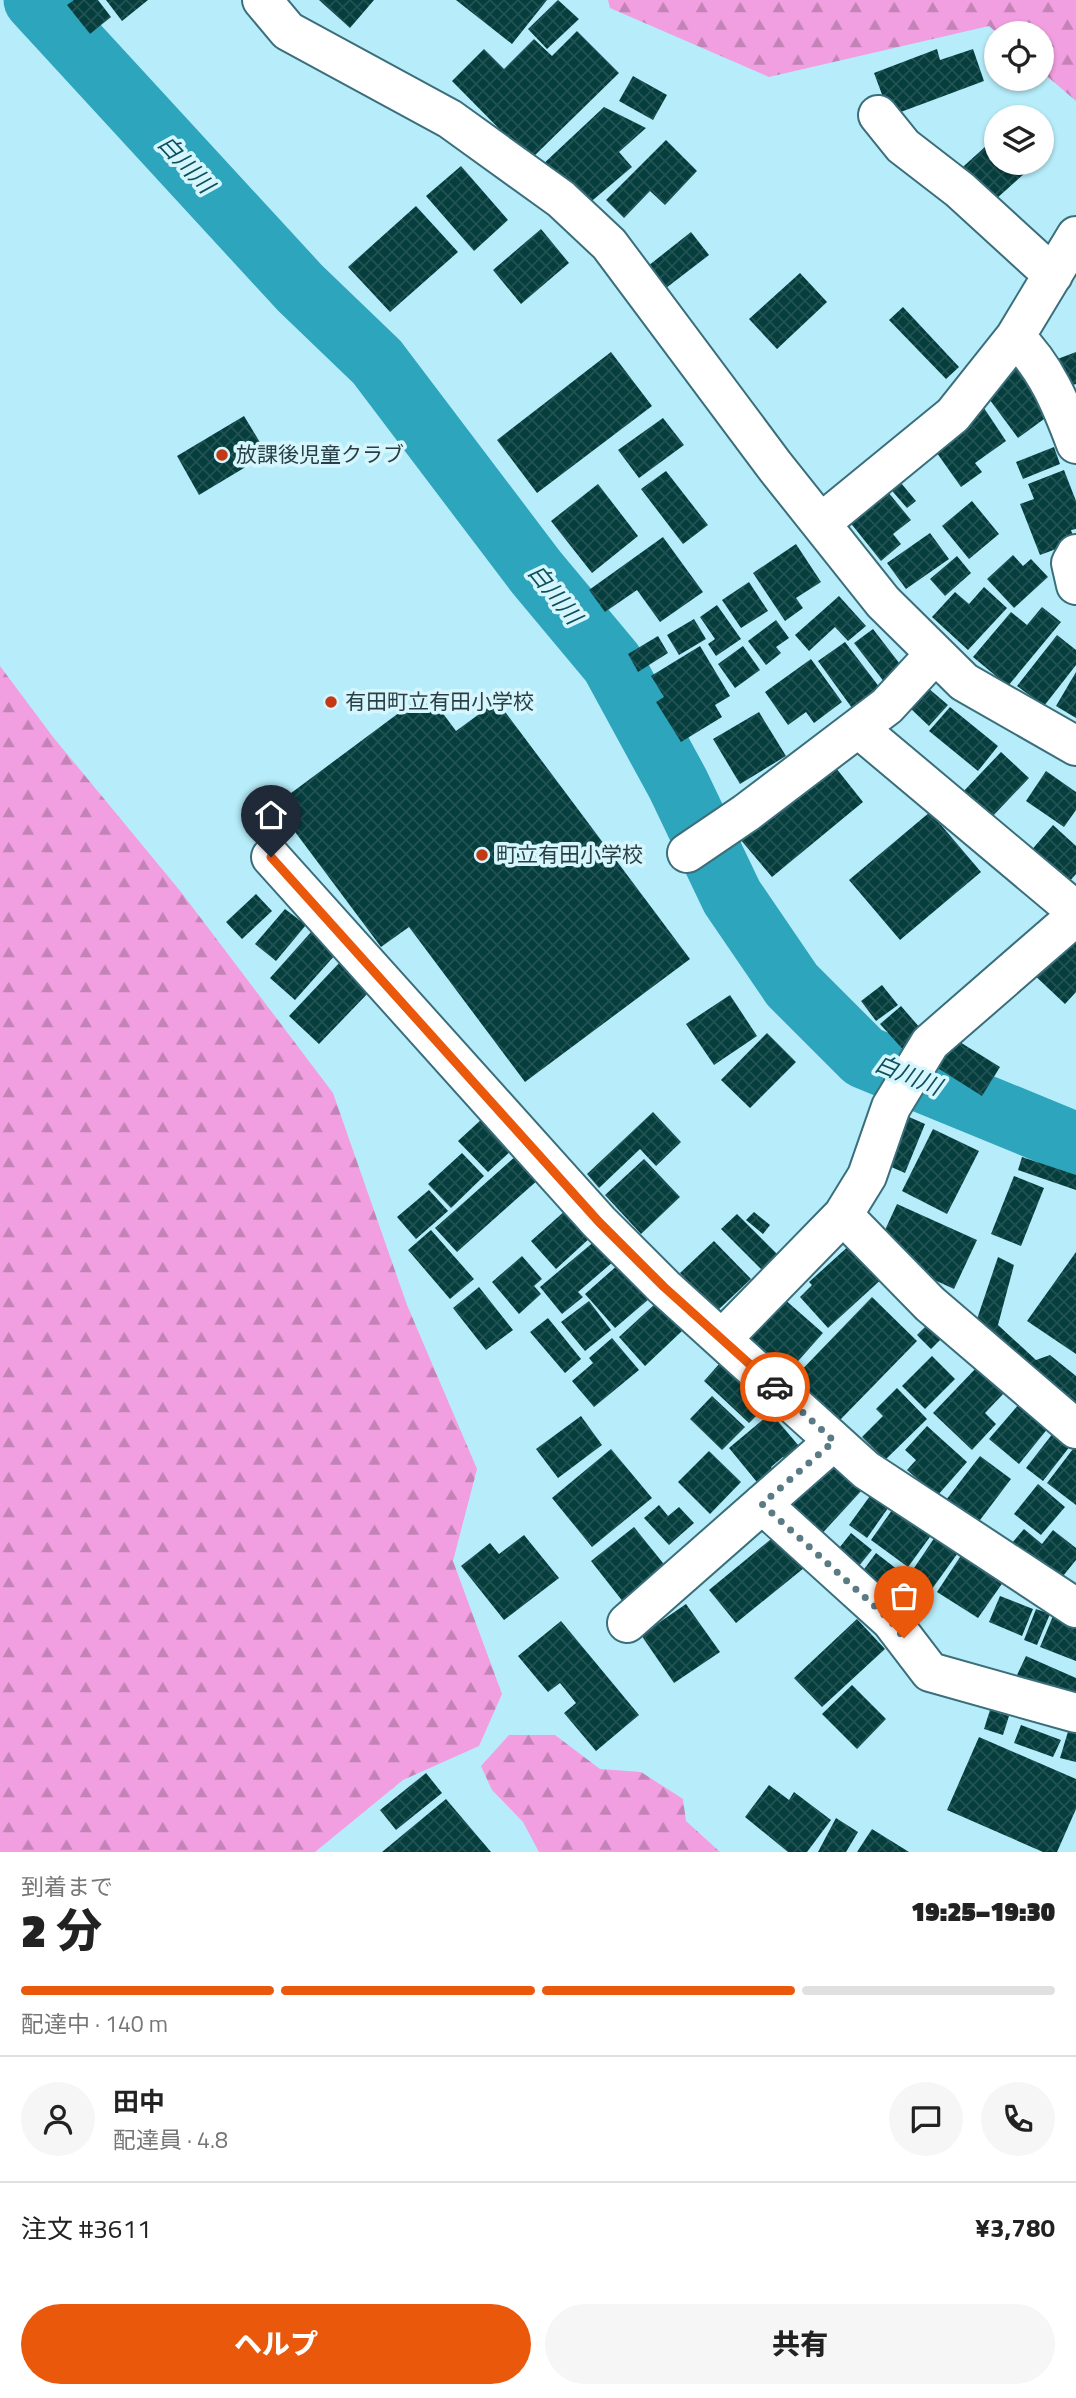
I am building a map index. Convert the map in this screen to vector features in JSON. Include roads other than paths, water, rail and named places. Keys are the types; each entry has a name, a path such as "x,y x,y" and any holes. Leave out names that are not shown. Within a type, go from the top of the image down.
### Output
{"street":[{"path":"262,0 288,31 450,119 523,168 599,235 883,602 964,682 1076,746"},
{"path":"878,115 903,146 960,190 1053,275"},
{"path":"821,523 953,415 1015,337 1076,236"},
{"path":"1015,337 1036,358 1061,405 1076,444"},
{"path":"1076,554 1070,563 1071,575 1076,585"},
{"path":"687,853 746,813 887,706 935,654"},
{"path":"722,1339 843,1215 867,1176 891,1107 930,1043 1076,913 858,728"},
{"path":"271,857 599,1222 664,1287 866,1470 1076,1608"},
{"path":"843,1215 930,1304 1076,1429"},
{"path":"627,1623 834,1441"},
{"path":"762,1504 891,1621 930,1672 1076,1713"}],"waterway":[{"name":"白川川","path":"35,0 300,288 377,362 536,572 612,663 678,784 732,897 792,985 864,1057 1076,1144"}],"place":[{"name":"放課後児童クラブ","path":"222,455"},
{"name":"有田町立有田小学校","path":"331,702"},
{"name":"町立有田小学校","path":"482,855"}]}
